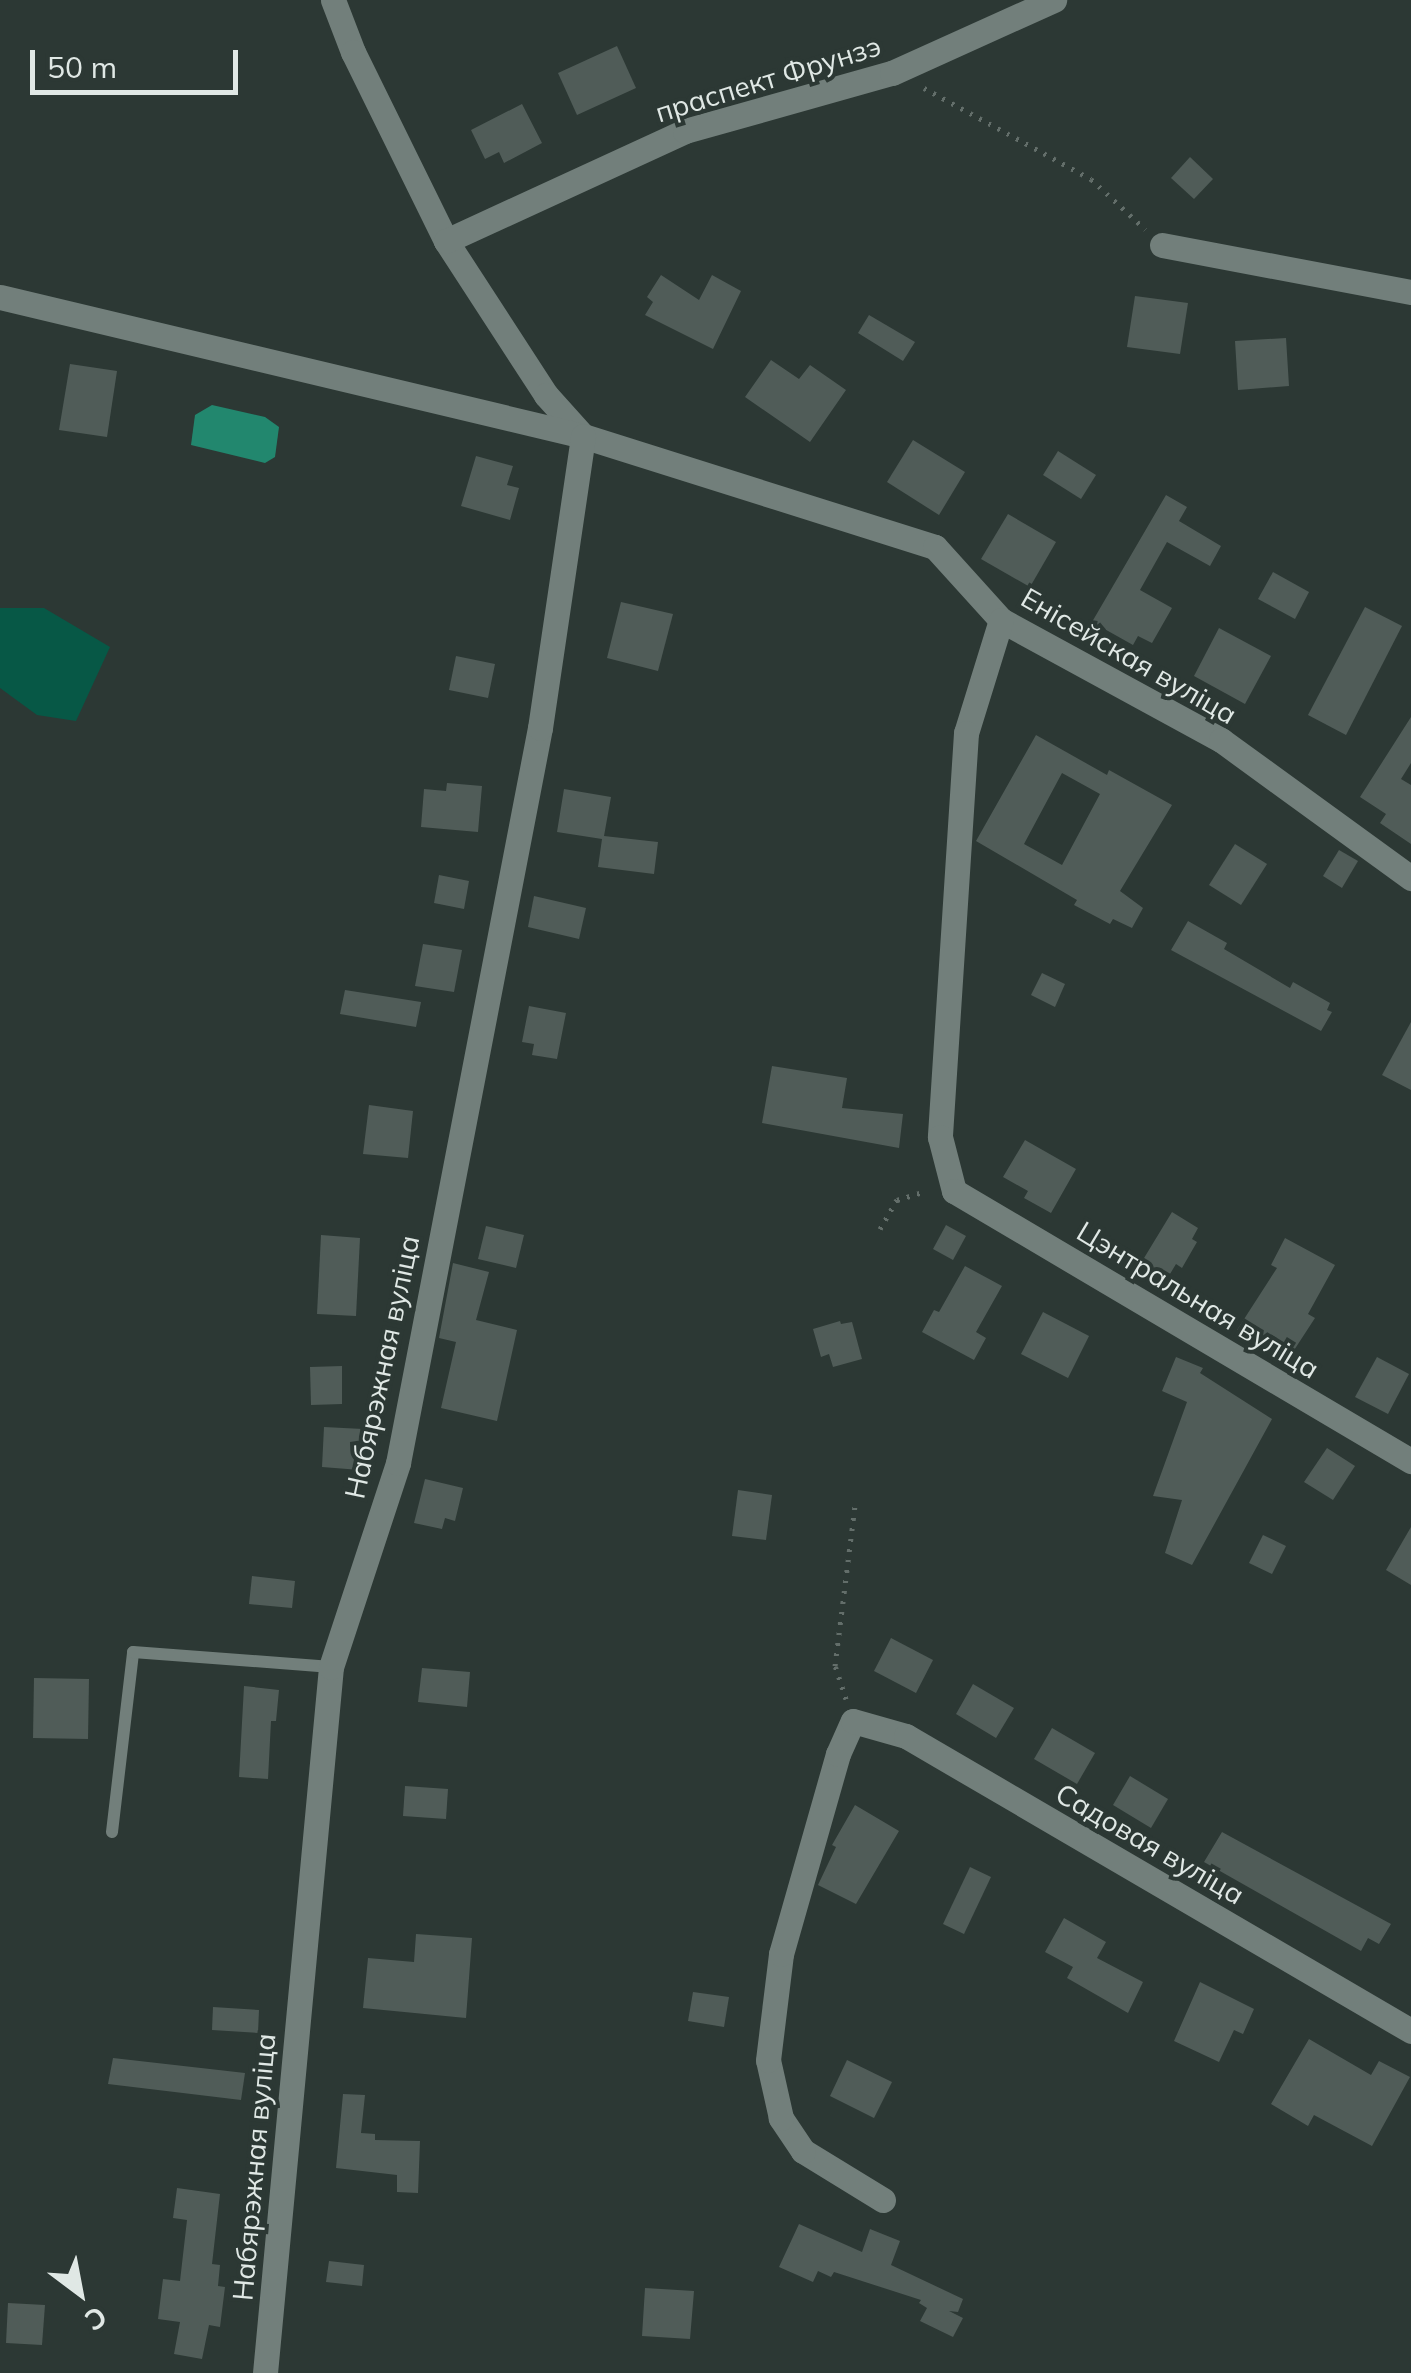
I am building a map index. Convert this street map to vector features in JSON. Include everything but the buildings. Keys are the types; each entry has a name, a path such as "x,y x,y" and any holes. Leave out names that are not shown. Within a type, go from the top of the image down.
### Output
{"street":[{"path":"333,0 354,52 446,241 546,395 583,436"},
{"name":"праспект Фрунзэ","path":"446,241 684,131 892,73 1054,0"},
{"path":"1162,245 1411,292"},
{"name":"Енісейская вуліца","path":"0,296 583,436 934,548 1001,620 1220,740 1411,878"},
{"name":"Набярэжная вуліца","path":"265,2373 331,1667 398,1463 540,728 566,525 583,436"},
{"path":"954,1192 940,1137 966,733 1001,620"},
{"name":"Цэнтральная вуліца","path":"954,1192 1411,1461"},
{"path":"854,1721 838,1754 780,1954 768,2060 782,2118 804,2151 883,2200"},
{"name":"Садовая вуліца","path":"854,1721 906,1736 1411,2032"}],"lane":[{"path":"112,1832 132,1652 331,1667"}],"path":[{"path":"892,73 966,108 1091,179 1162,245"},
{"path":"880,1229 897,1200 920,1190 954,1192"},
{"path":"854,1721 835,1666 855,1506"}],"shaded area":[{"path":"212,405 265,417 279,427 275,457 265,463 191,445 195,415"},
{"path":"0,608 44,608 110,647 76,721 37,715 0,688"}]}
